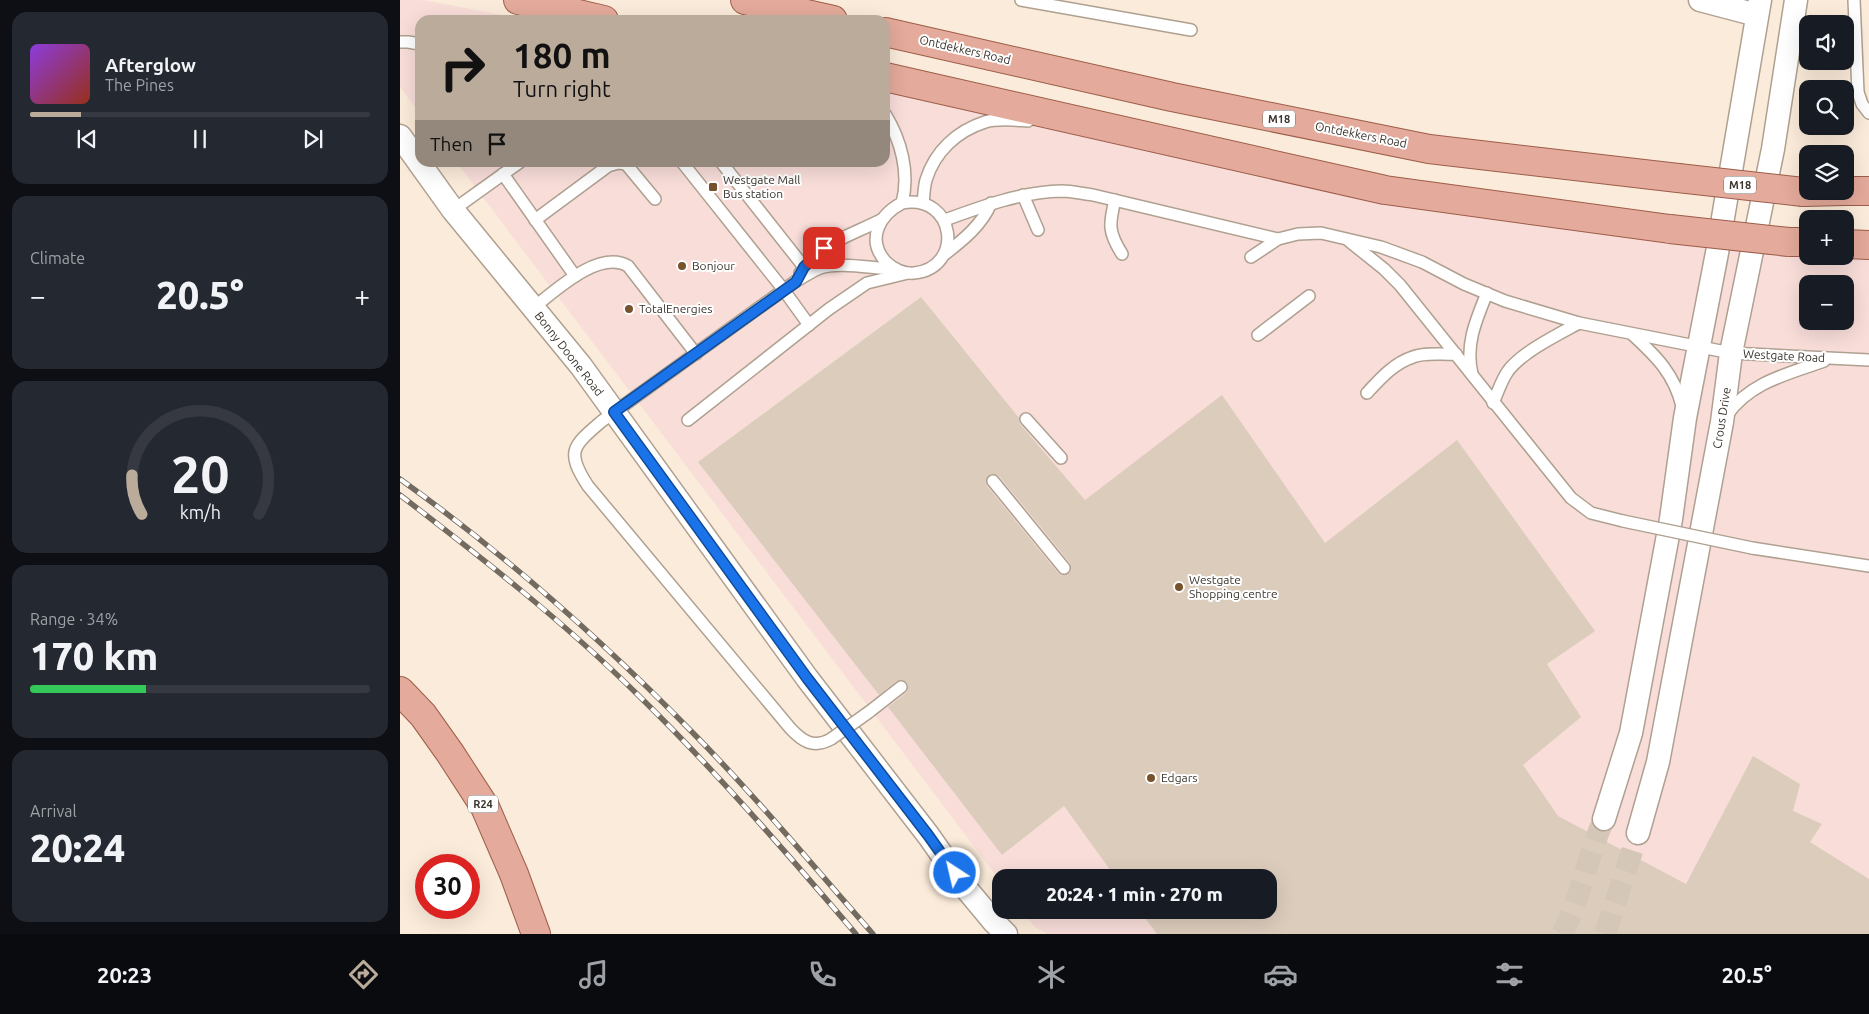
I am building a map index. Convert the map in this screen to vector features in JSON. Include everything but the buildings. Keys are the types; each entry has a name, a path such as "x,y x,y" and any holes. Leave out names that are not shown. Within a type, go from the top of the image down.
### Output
{"main road":[{"path":"518,0 582,15"},
{"path":"745,0 811,15"},
{"name":"Ontdekkers Road","path":"890,33 1172,97 1429,149 1799,192"},
{"path":"890,78 1385,190 1670,230 1798,242"},
{"name":"Ontdekkers Road","path":"1854,191 1869,191"},
{"path":"1854,244 1869,245"},
{"name":"R24","path":"400,692 423,715 485,807 514,874 536,934"}],"street":[{"path":"1604,820 1631,733 1671,519 1686,418 1700,348 1758,7 1700,0"},
{"name":"Crous Drive","path":"1638,833 1658,762 1722,422 1731,353 1774,149 1796,0"},
{"name":"Bonny Doone Road","path":"400,136 415,157"},
{"name":"Bonny Doone Road","path":"422,167 453,210 581,366 807,678 928,835 964,886 1006,934"}],"lane":[{"path":"1021,0 1191,30"},
{"path":"1854,0 1858,92 1862,104 1869,113"},
{"path":"400,42 415,43"},
{"path":"923,203 925,181 933,162 956,136 986,122 1005,120 1097,124"},
{"path":"890,122 902,150 905,191 902,203"},
{"path":"453,210 513,167"},
{"path":"535,220 607,167"},
{"path":"629,167 655,198"},
{"path":"686,167 783,289 809,325"},
{"path":"725,167 804,267"},
{"path":"503,174 574,276"},
{"path":"944,220 991,203 1023,195 1063,191 1093,195 1278,239"},
{"path":"1023,195 1038,230"},
{"path":"1115,200 1110,219 1110,230 1113,240 1122,254"},
{"path":"796,282 804,267 824,248 881,220 890,210 902,203 912,201 923,203 936,210 944,220 948,238 944,255"},
{"path":"688,420 829,309 868,283 908,273 922,272 934,266 977,226 991,203"},
{"path":"881,220 877,231 880,253 886,262 895,269"},
{"name":"Westgate Road","path":"1278,239 1298,234 1320,232 1344,237 1381,247 1422,262 1505,301 1579,323 1700,348 1731,353 1869,360"},
{"path":"1344,237 1384,268 1400,285 1571,498 1592,513 1752,548 1869,566"},
{"path":"1251,257 1278,239"},
{"path":"533,308 574,276 611,261 622,262 628,266 696,354"},
{"path":"901,687 831,740 815,744 800,739 588,486 576,466 574,457 575,447 582,438 614,412 783,289 821,268 848,265 874,269 895,269 908,273"},
{"path":"1473,375 1469,355 1470,342 1473,327 1487,293"},
{"path":"1258,335 1309,296"},
{"path":"1493,403 1509,369 1536,348 1579,323"},
{"path":"1633,334 1654,354 1670,374 1678,388 1686,418"},
{"path":"1367,393 1397,365 1412,357 1456,354"},
{"path":"1722,422 1742,397 1757,387 1831,358"},
{"path":"1026,419 1060,458"},
{"path":"993,481 1064,568"}],"shaded area":[{"path":"400,0 423,0 502,15 415,15 415,107 400,87"},
{"name":"Westgate Shopping centre","path":"890,88 1716,245 1799,250 1799,265 1854,265 1854,254 1869,252 1869,934 1047,934 1035,927 1029,919 1277,919 1277,869 992,870 460,167 890,167"}],"tunnel":[{"path":"1562,934 1569,920 1604,819"},
{"path":"1605,934 1638,833"}],"railway":[{"path":"400,479 478,538 553,600 660,699 740,783 873,934"},
{"path":"400,495 492,566 609,667 666,722 722,781 856,934"}],"place":[{"name":"Westgate Mall Bus station","path":"713,187"},
{"name":"Bonjour","path":"682,266"},
{"name":"TotalEnergies","path":"629,309"},
{"name":"Westgate Shopping centre","path":"1179,587"},
{"name":"Edgars","path":"1151,778"}],"route":[{"path":"824,248 804,267 796,282 783,289 614,412 807,678 955,873"}]}
